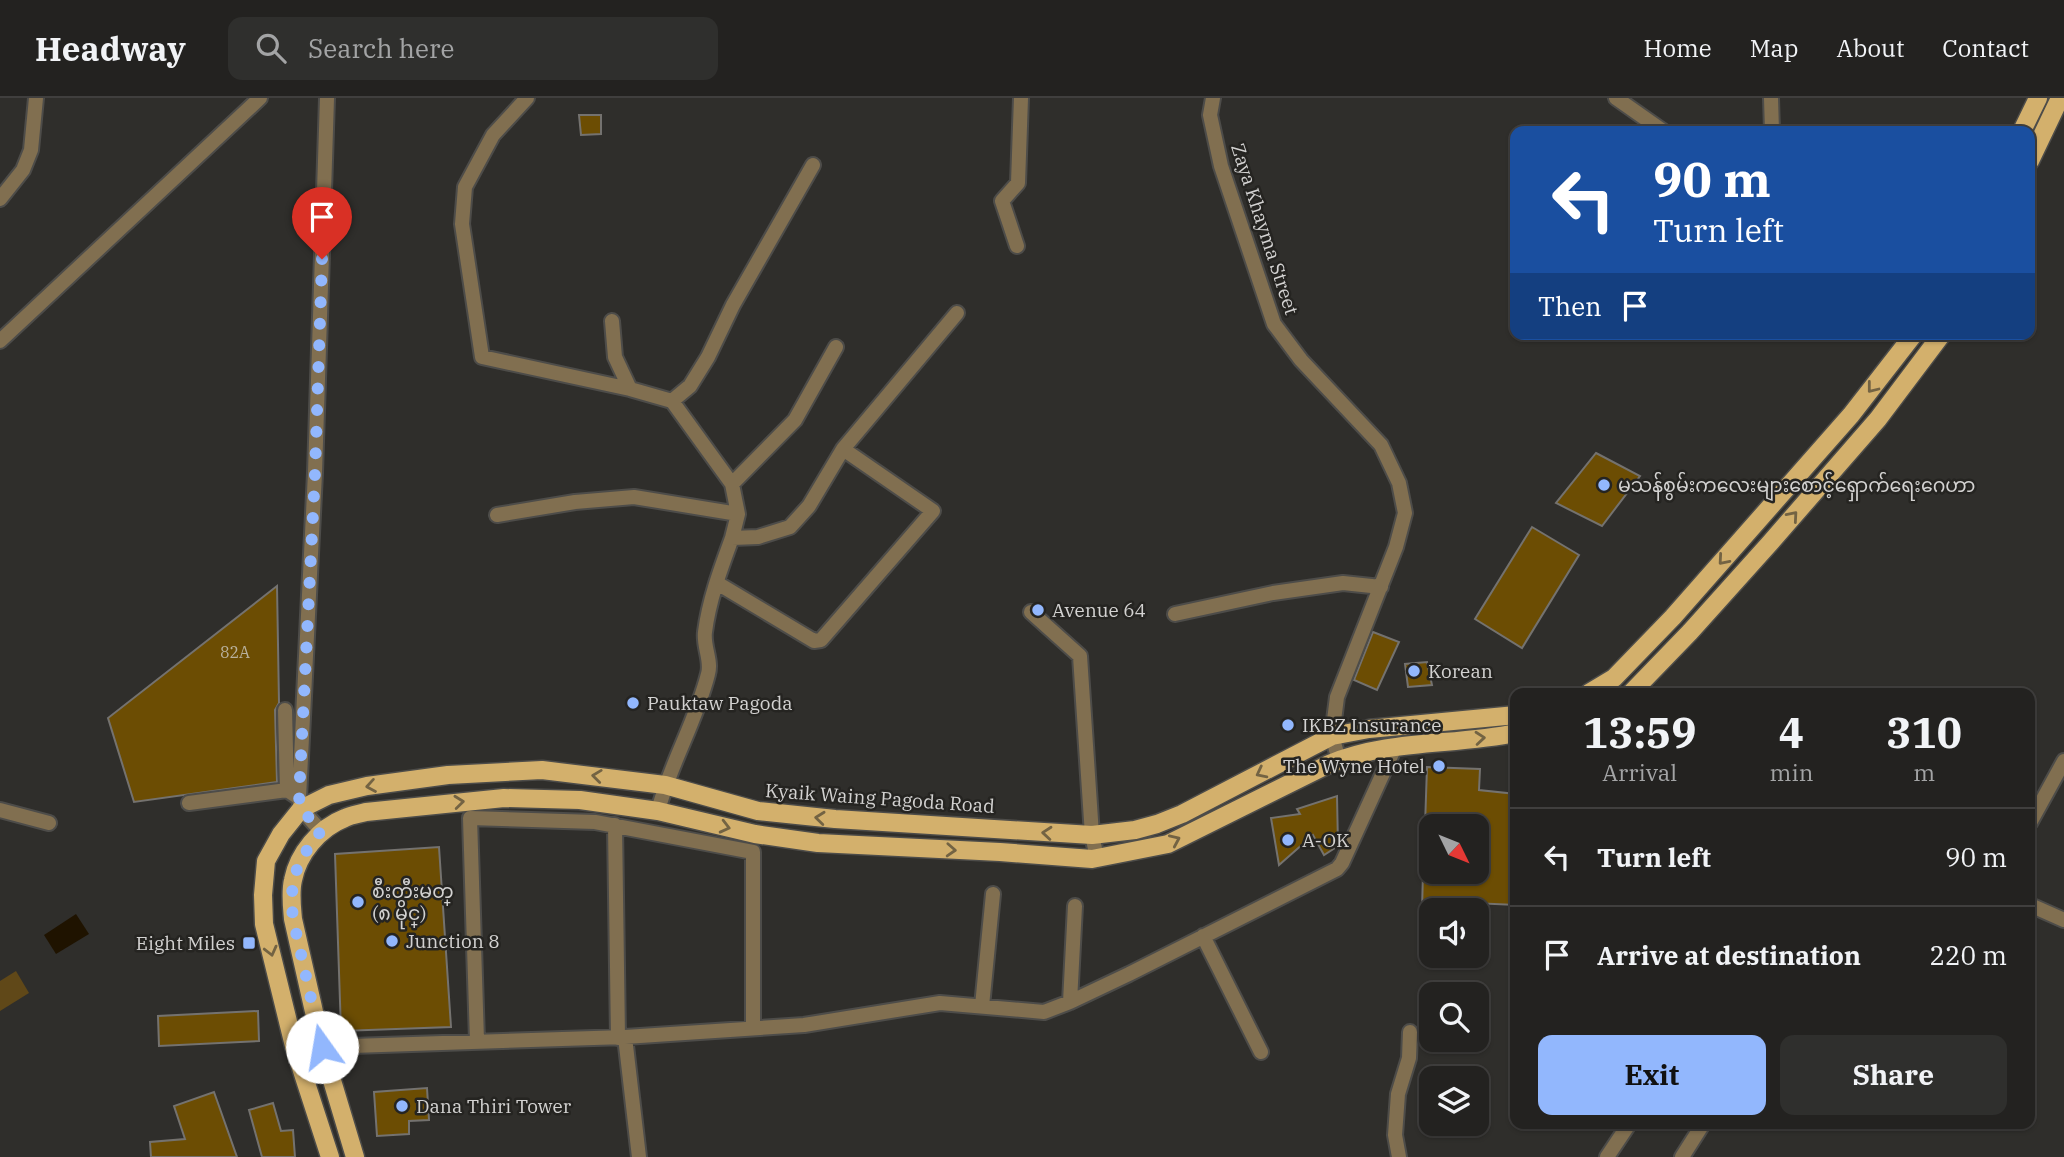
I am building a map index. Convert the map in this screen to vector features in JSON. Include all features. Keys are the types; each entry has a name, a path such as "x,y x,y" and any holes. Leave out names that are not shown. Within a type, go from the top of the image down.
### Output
{"main road":[{"path":"2024,126 2038,98"},
{"path":"2035,150 2060,98"},
{"path":"1597,688 1614,678 1673,617 1851,415 1909,340"},
{"path":"1636,688 1690,632 1878,419 1936,340"},
{"path":"1673,617 1690,632"},
{"name":"Kyaik Waing Pagoda Road","path":"330,1157 294,1046 264,924 266,861 296,799 466,773 542,770 665,785 758,811 835,819 1093,835 1135,830 1182,814 1332,736 1369,729 1510,716"},
{"path":"355,1157 322,1047 291,902 293,880 304,853 321,831 344,818 366,813 504,798 580,800 658,811 755,834 818,843 1092,859 1168,844 1352,754 1510,735"},
{"path":"883,846 884,822"},
{"path":"1000,852 1001,828"}],"street":[{"path":"0,199 23,170 31,150 36,98"},
{"path":"0,341 260,98"},
{"path":"296,799 315,473 327,98"},
{"path":"527,98 493,135 465,187 462,224 482,357 630,389 672,401 732,484 738,514 705,634 710,670 699,708 665,785 658,811"},
{"path":"1017,246 1002,201 1018,183 1021,98"},
{"name":"Zaya Khayma Street","path":"1213,98 1210,115 1221,166 1274,324 1301,360 1381,445 1399,483 1405,513 1396,547 1337,697 1332,736"},
{"path":"1616,98 1656,126"},
{"path":"1771,98 1772,126"},
{"path":"672,401 690,386 708,357 733,305 813,165"},
{"path":"732,538 758,537 789,527 809,506 843,449 957,313"},
{"path":"612,321 615,357 630,389"},
{"path":"732,484 794,420 836,347"},
{"path":"717,583 814,641 821,640 933,511 843,449"},
{"path":"497,515 575,502 634,497 738,514"},
{"path":"1175,614 1273,593 1343,583 1381,587"},
{"path":"1031,612 1080,656 1097,858"},
{"path":"285,710 296,799 321,831"},
{"path":"1332,736 1339,760"},
{"path":"322,1047 621,1037 804,1025 940,1003 1044,1012 1070,1002 1337,869 1395,747"},
{"path":"2035,816 2059,783 2064,761"},
{"path":"189,803 296,799"},
{"path":"0,810 49,823"},
{"path":"477,1041 470,818 596,822 753,852 753,1028"},
{"path":"615,825 621,1037 639,1157"},
{"path":"982,1006 993,894"},
{"path":"1070,1002 1075,906"},
{"path":"2035,907 2064,920"},
{"path":"1203,936 1261,1052"},
{"path":"1399,1157 1395,1135 1398,1094 1409,1058 1410,1032"},
{"path":"1607,1157 1626,1129"},
{"path":"1682,1157 1700,1129"}],"shaded area":[{"path":"76,914 89,934 56,954 44,935"},
{"path":"16,971 29,993 0,1011 0,981"}],"building":[{"path":"579,115 601,115 601,134 581,135"},
{"path":"1596,453 1640,476 1602,526 1556,503"},
{"path":"1532,527 1579,555 1522,648 1475,619"},
{"path":"277,586 277,782 134,802 108,718"},
{"path":"1373,632 1399,642 1377,690 1354,680"},
{"path":"1427,662 1432,685 1408,687 1405,664"},
{"path":"1427,767 1480,769 1479,790 1510,793 1510,905 1489,904 1489,898 1422,898 1423,884 1489,884 1489,814 1425,814"},
{"path":"1337,796 1338,846 1324,855 1313,835 1279,865 1271,818 1300,814 1297,809"},
{"name":"Junction 8","path":"439,847 451,1027 341,1031 335,854"},
{"path":"258,1011 259,1041 159,1046 158,1016"},
{"name":"Dana Thiri Tower","path":"427,1088 429,1120 409,1121 409,1134 377,1136 374,1092"},
{"path":"214,1092 237,1157 151,1157 150,1142 185,1139 174,1106"},
{"path":"273,1103 281,1131 293,1130 295,1157 262,1157 249,1110"}],"place":[{"name":"မသန်စွမ်းကလေးများစောင့်ရှောက်ရေးဂေဟာ","path":"1604,485"},
{"name":"Avenue 64","path":"1038,610"},
{"name":"Korean","path":"1414,671"},
{"name":"Pauktaw Pagoda","path":"633,703"},
{"name":"IKBZ Insurance","path":"1288,725"},
{"name":"The Wyne Hotel","path":"1439,766"},
{"name":"A-OK","path":"1288,840"},
{"name":"စီးတီးမတ္ (၈ မိုင္)","path":"358,902"},
{"name":"Junction 8","path":"392,941"},
{"name":"Eight Miles","path":"249,943"},
{"name":"Dana Thiri Tower","path":"402,1106"}],"route":[{"path":"322,259 315,473 299,797 301,809 321,831 304,853 298,866 293,880 291,902 322,1047"}]}
